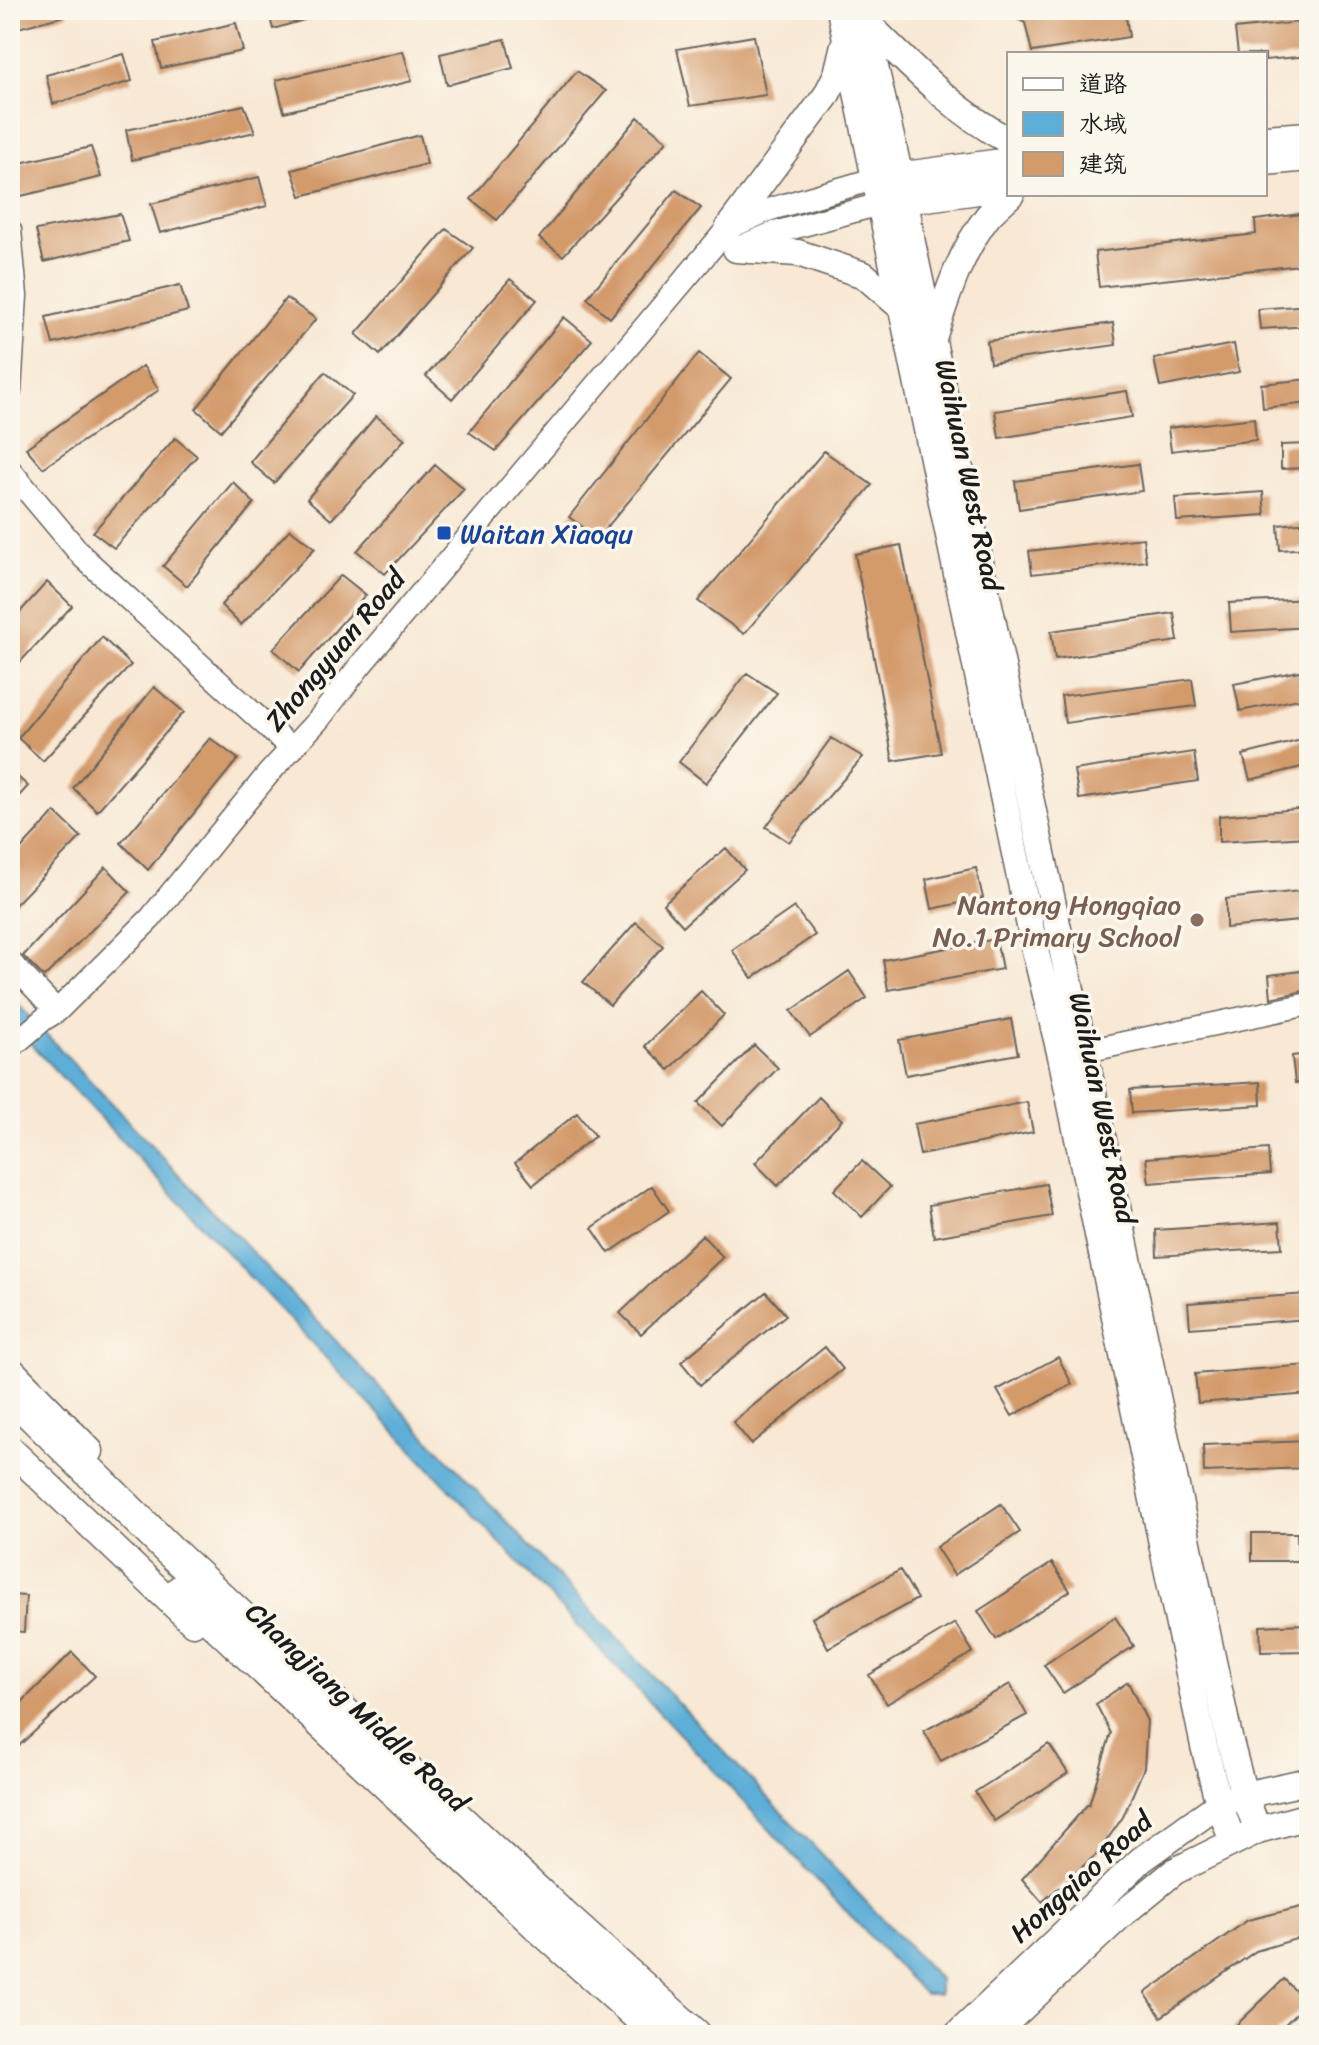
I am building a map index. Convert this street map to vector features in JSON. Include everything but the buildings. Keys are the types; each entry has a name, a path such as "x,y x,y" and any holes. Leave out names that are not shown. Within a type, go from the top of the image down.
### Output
{"highway":[{"name":"Changjiang Middle Road","path":"10,1393 170,1551 695,2035"},
{"name":"Changjiang Middle Road","path":"10,1423 362,1762 660,2035"}],"main road":[{"path":"902,308 864,275 798,253 732,239 826,96 837,74 853,19 977,121 1007,140"},
{"name":"Waihuan West Road","path":"853,19 890,189 933,338 1047,868 1072,1054 1204,1746 1219,1804 1233,1842"},
{"path":"1267,138 1309,135"},
{"path":"1267,162 1309,158"},
{"path":"890,189 1007,161"},
{"path":"890,189 1007,187"},
{"name":"Waihuan West Road","path":"890,189 902,308 1035,950 1072,1054 1230,1742 1244,1795 1258,1830"},
{"path":"933,338 953,276 988,216 1009,196"},
{"name":"Changjiang Middle Road","path":"10,1369 182,1544 566,1902 715,2035"},
{"name":"Changjiang Middle Road","path":"10,1449 150,1583 642,2035"},
{"name":"Hongqiao Road","path":"957,2035 1141,1860 1219,1804 1244,1795 1309,1781"},
{"name":"Hongqiao Road","path":"993,2035 1120,1916 1175,1871 1258,1830 1309,1816"}],"street":[{"name":"Zhongyuan Road","path":"14,1044 50,1015 150,919 689,274 771,209 890,189"},
{"path":"10,230 16,296 10,391"},
{"path":"10,470 83,557 292,749"},
{"path":"10,962 50,1015"},
{"path":"1072,1054 1309,1004"}],"water":[{"path":"10,996 939,1979 939,1994 924,1994 10,1022"}],"place":[{"name":"Waitan Xiaoqu","path":"444,533"},
{"name":"Nantong Hongqiao No.1 Primary School","path":"1197,920"}]}
